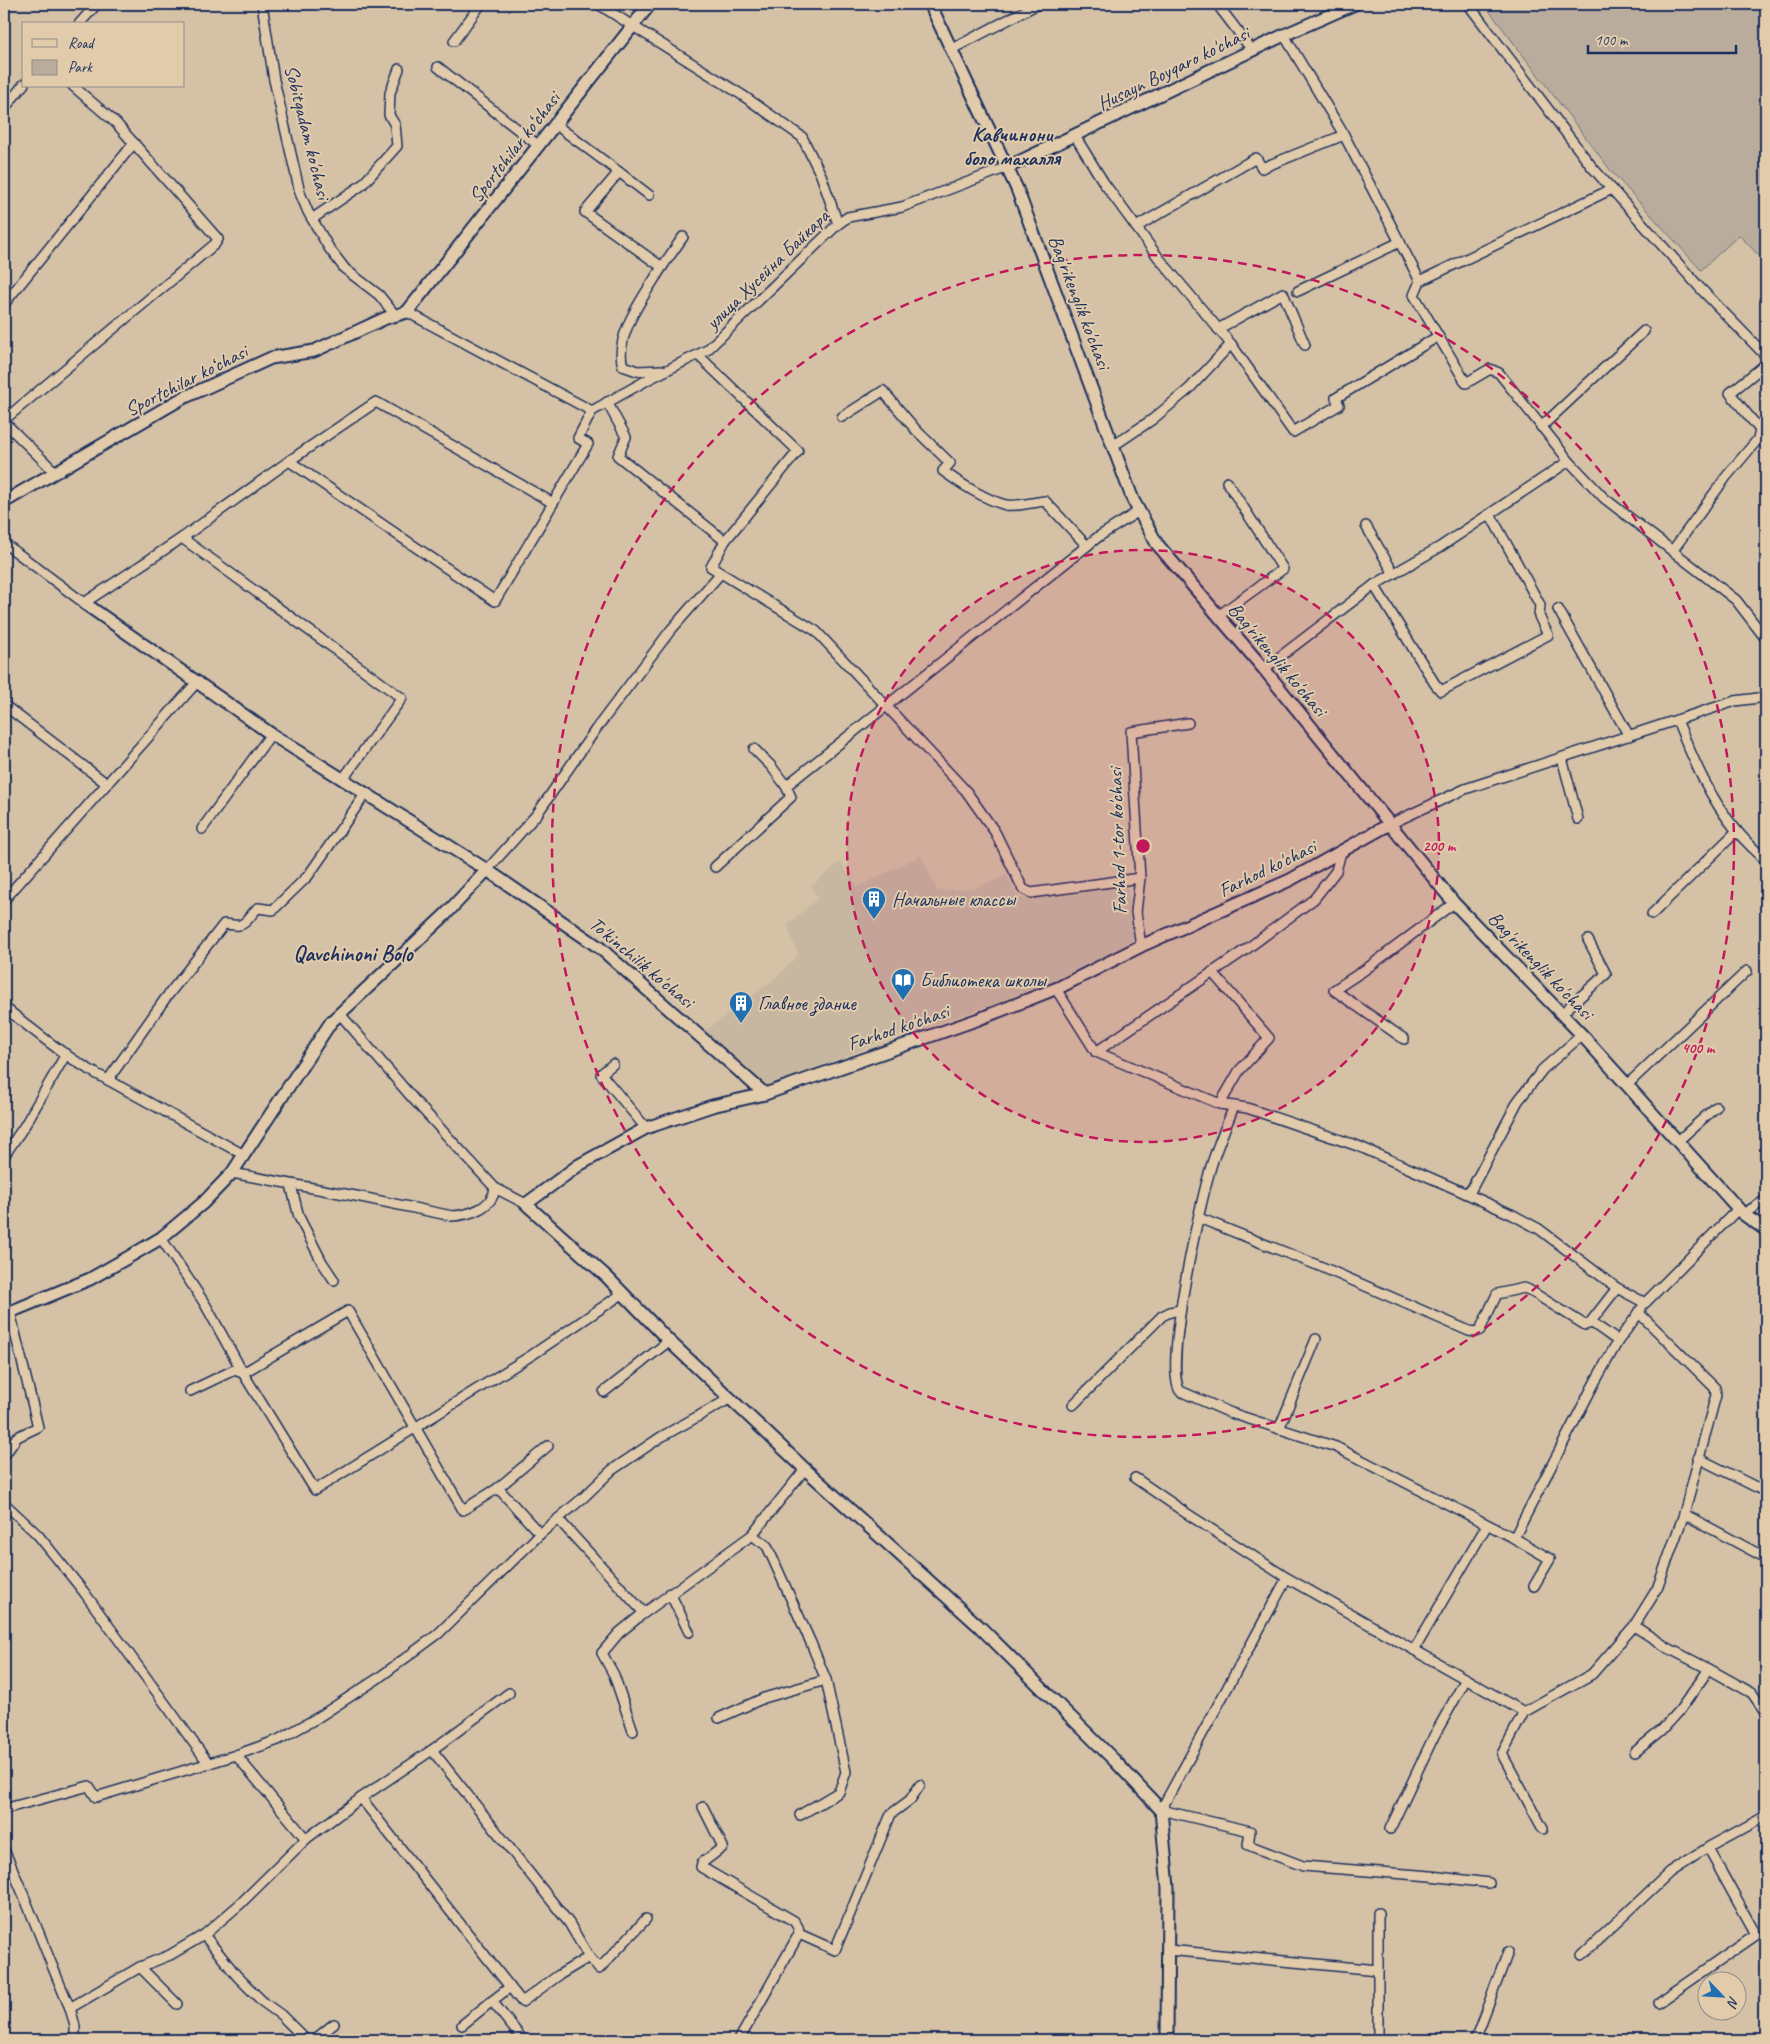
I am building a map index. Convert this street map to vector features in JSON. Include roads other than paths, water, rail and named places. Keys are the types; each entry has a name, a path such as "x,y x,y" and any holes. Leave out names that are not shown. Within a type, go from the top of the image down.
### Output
{"street":[{"path":"81,22 97,4"},
{"name":"Sobitqadam ko'chasi","path":"262,4 274,80 300,193 312,219 329,248 345,269 379,295 395,315"},
{"path":"454,40 481,4"},
{"path":"598,4 742,95 802,137 821,175 838,224"},
{"name":"Sportchilar ko‘chasi","path":"407,312 650,4"},
{"name":"Bag'rikenglik ko'chasi","path":"930,4 1008,167 1113,446 1139,511 1158,544 1264,669 1454,903 1582,1034 1741,1211 1766,1230"},
{"path":"952,50 1038,4"},
{"path":"1216,4 1252,50"},
{"name":"Husayn Boyqaro ko'chasi","path":"1008,167 1252,50 1355,4"},
{"path":"1468,4 1592,167 1701,289 1766,356"},
{"path":"1284,35 1344,135 1420,281"},
{"path":"438,68 539,146"},
{"path":"312,219 362,186 397,146 395,125 388,115 390,93 399,69"},
{"path":"4,110 22,87"},
{"path":"56,473 4,421 216,244 218,239 116,123 75,88"},
{"path":"556,125 649,195"},
{"path":"1136,227 1256,158 1262,168 1344,135"},
{"path":"1075,136 1104,183 1136,227 1158,257 1231,344 1292,432 1338,405 1336,398 1437,337"},
{"path":"4,304 134,143"},
{"name":"улица Хусейна Байкара","path":"592,411 707,350 838,224 848,217 902,208 1008,167"},
{"path":"618,172 585,212 662,267 683,237"},
{"path":"1612,189 1420,281 1414,295 1437,337 1466,383 1490,369 1499,373 1569,462 1604,498 1736,600 1766,639"},
{"path":"1298,291 1400,242"},
{"name":"улица Хусейна Байкара","path":"662,267 636,311 622,340 620,356 624,366 637,371 668,369"},
{"path":"1218,329 1283,294 1305,345"},
{"path":"289,461 495,601 588,444 578,438 592,411 407,312 395,315"},
{"name":"Sportchilar ko‘chasi","path":"4,502 181,399 271,358 314,351 395,315"},
{"path":"1541,427 1644,330"},
{"path":"1113,446 1153,419 1189,388 1231,344"},
{"path":"698,354 798,451 725,541 711,567 816,631 966,791 996,832 1023,889 1031,893 1140,878"},
{"path":"1673,550 1726,477 1758,439 1760,430 1730,393 1766,364"},
{"path":"842,417 883,391 916,430 950,463 943,470 953,478 980,494 1007,505 1045,501 1087,546"},
{"path":"4,543 84,603 182,538 289,461 376,402 553,503"},
{"path":"607,402 626,438 618,456 725,541"},
{"path":"1264,669 1374,585 1490,514 1569,462"},
{"path":"1218,616 1283,568 1227,482"},
{"path":"786,786 1087,546 1139,511"},
{"path":"1374,585 1434,684 1441,691 1548,635 1540,616 1540,605 1490,514"},
{"path":"1366,526 1394,574"},
{"path":"182,538 402,698 343,779"},
{"path":"4,1456 17,1437 38,1427 7,1312 90,1279 160,1238 203,1203 232,1173 332,1022 446,914 538,814 596,729 665,638 720,574"},
{"name":"To'kinchilik ko'chasi","path":"84,603 272,734 487,870 600,948 765,1094"},
{"path":"1558,609 1629,736"},
{"path":"4,900 198,681"},
{"path":"1390,824 1465,789 1734,701 1766,697"},
{"path":"4,705 107,784"},
{"path":"1677,720 1693,759 1713,798 1737,831 1766,861"},
{"name":"Farhod 1-tor ko'chasi","path":"1141,946 1136,912 1140,878 1131,732 1188,723"},
{"path":"202,829 272,734"},
{"path":"715,867 791,797 786,786 771,766 754,749"},
{"path":"1562,758 1578,820"},
{"path":"108,1080 165,999 224,924 238,925 246,923 253,911 258,908 273,910 308,876 366,793"},
{"name":"Farhod ko'chasi","path":"526,1204 579,1164 646,1128 712,1106 765,1094 979,1019 1056,989 1141,946 1290,880 1390,824"},
{"path":"1652,914 1737,831"},
{"path":"1096,1052 1314,899 1336,871 1341,852"},
{"path":"1404,1039 1334,990 1454,903"},
{"path":"1562,1013 1606,974 1588,940"},
{"path":"1628,1084 1747,971"},
{"path":"1212,972 1268,1038 1238,1071 1220,1104"},
{"path":"1056,989 1096,1052 1220,1104 1234,1106 1298,1125 1358,1146 1465,1193 1539,1229 1618,1288 1645,1303"},
{"path":"4,1007 66,1054 92,1071 244,1155"},
{"path":"340,1014 415,1101 495,1188 526,1204 607,1277 669,1341 805,1469 980,1627 1115,1761 1161,1810 1250,1831 1248,1845 1303,1866 1431,1876 1489,1883"},
{"path":"1465,1193 1471,1190 1518,1102 1543,1069 1582,1034"},
{"path":"4,1156 25,1125 66,1054"},
{"path":"612,1064 601,1074 646,1128"},
{"path":"1234,1106 1210,1169 1199,1218 1180,1310 1175,1375 1176,1386 1180,1391 1211,1405 1336,1447 1514,1538 1550,1559 1534,1586"},
{"path":"1679,1140 1716,1107"},
{"path":"232,1173 452,1216 466,1215 481,1208 490,1201 495,1193 495,1188"},
{"path":"291,1186 299,1217 322,1262 334,1280"},
{"path":"1514,1538 1532,1507 1566,1436 1618,1341 1645,1303 1741,1211 1766,1200"},
{"path":"1199,1218 1322,1267 1469,1331 1475,1332 1480,1330 1497,1294 1524,1288 1530,1290 1585,1326 1591,1322 1618,1288"},
{"path":"160,1238 205,1304 243,1373 315,1490 532,1355 622,1294"},
{"path":"1073,1405 1162,1316 1180,1310"},
{"path":"190,1391 234,1370 243,1373 348,1311 463,1510 498,1488 548,1446"},
{"path":"1543,1829 1502,1754 1524,1712 1592,1674 1634,1626 1657,1589 1684,1514 1716,1395 1716,1388 1639,1313"},
{"path":"1591,1322 1618,1341"},
{"path":"1279,1429 1316,1339"},
{"path":"604,1392 669,1341"},
{"path":"4,1809 89,1786 96,1798 236,1756 278,1740 317,1718 377,1679 438,1634 540,1534 559,1520 612,1470 661,1437 731,1398"},
{"path":"1698,1458 1766,1492"},
{"path":"633,1731 614,1674 602,1653 619,1633 644,1613 752,1535 805,1469"},
{"path":"1135,1478 1287,1578 1524,1712"},
{"path":"498,1488 540,1534"},
{"path":"4,1502 38,1535 84,1592 208,1764"},
{"path":"1684,1514 1766,1558"},
{"path":"559,1520 644,1613"},
{"path":"1414,1650 1487,1525"},
{"path":"752,1535 767,1546 812,1643 826,1680 846,1772 838,1792 800,1816"},
{"path":"1167,2040 1168,1888 1161,1810 1287,1578"},
{"path":"670,1593 689,1632"},
{"path":"1634,1626 1668,1648 1752,1693 1766,1713"},
{"path":"1635,1752 1662,1730 1680,1710 1709,1669"},
{"path":"1390,1829 1434,1736 1466,1679"},
{"path":"719,1718 764,1698 826,1680"},
{"path":"70,2008 140,1967 170,1955 204,1935 240,1904 306,1840 361,1798 432,1750 509,1693"},
{"path":"432,1750 568,1923 599,1970 646,1919"},
{"path":"236,1756 306,1840"},
{"path":"799,1934 835,1950 891,1814 910,1800 920,1785"},
{"path":"361,1798 522,2002 559,1975 589,1957"},
{"path":"703,1807 723,1847 702,1863 701,1867 794,1921 798,1927 799,1934 739,2040"},
{"path":"1582,1955 1670,1872 1708,1848 1766,1816"},
{"path":"1658,2003 1756,1935 1708,1848"},
{"path":"4,1850 28,1903 47,1956 70,2008 75,2026 75,2040"},
{"path":"1378,1913 1378,2040"},
{"path":"204,1935 237,1976 306,2040"},
{"path":"1168,1950 1378,1970"},
{"path":"1484,2040 1476,2037 1508,1952"},
{"path":"140,1967 177,2004"},
{"path":"462,2025 510,1987"},
{"path":"492,2001 523,2040"},
{"path":"314,2040 334,2024"}],"place":[{"name":"Начальные классы","path":"874,920"},
{"name":"Библиотека школы","path":"903,1001"},
{"name":"Главное здание","path":"741,1024"}],"district":[{"name":"Кавчинони боло махалля","path":"1012,146"},
{"name":"Qavchinoni Bolo","path":"353,953"}]}
